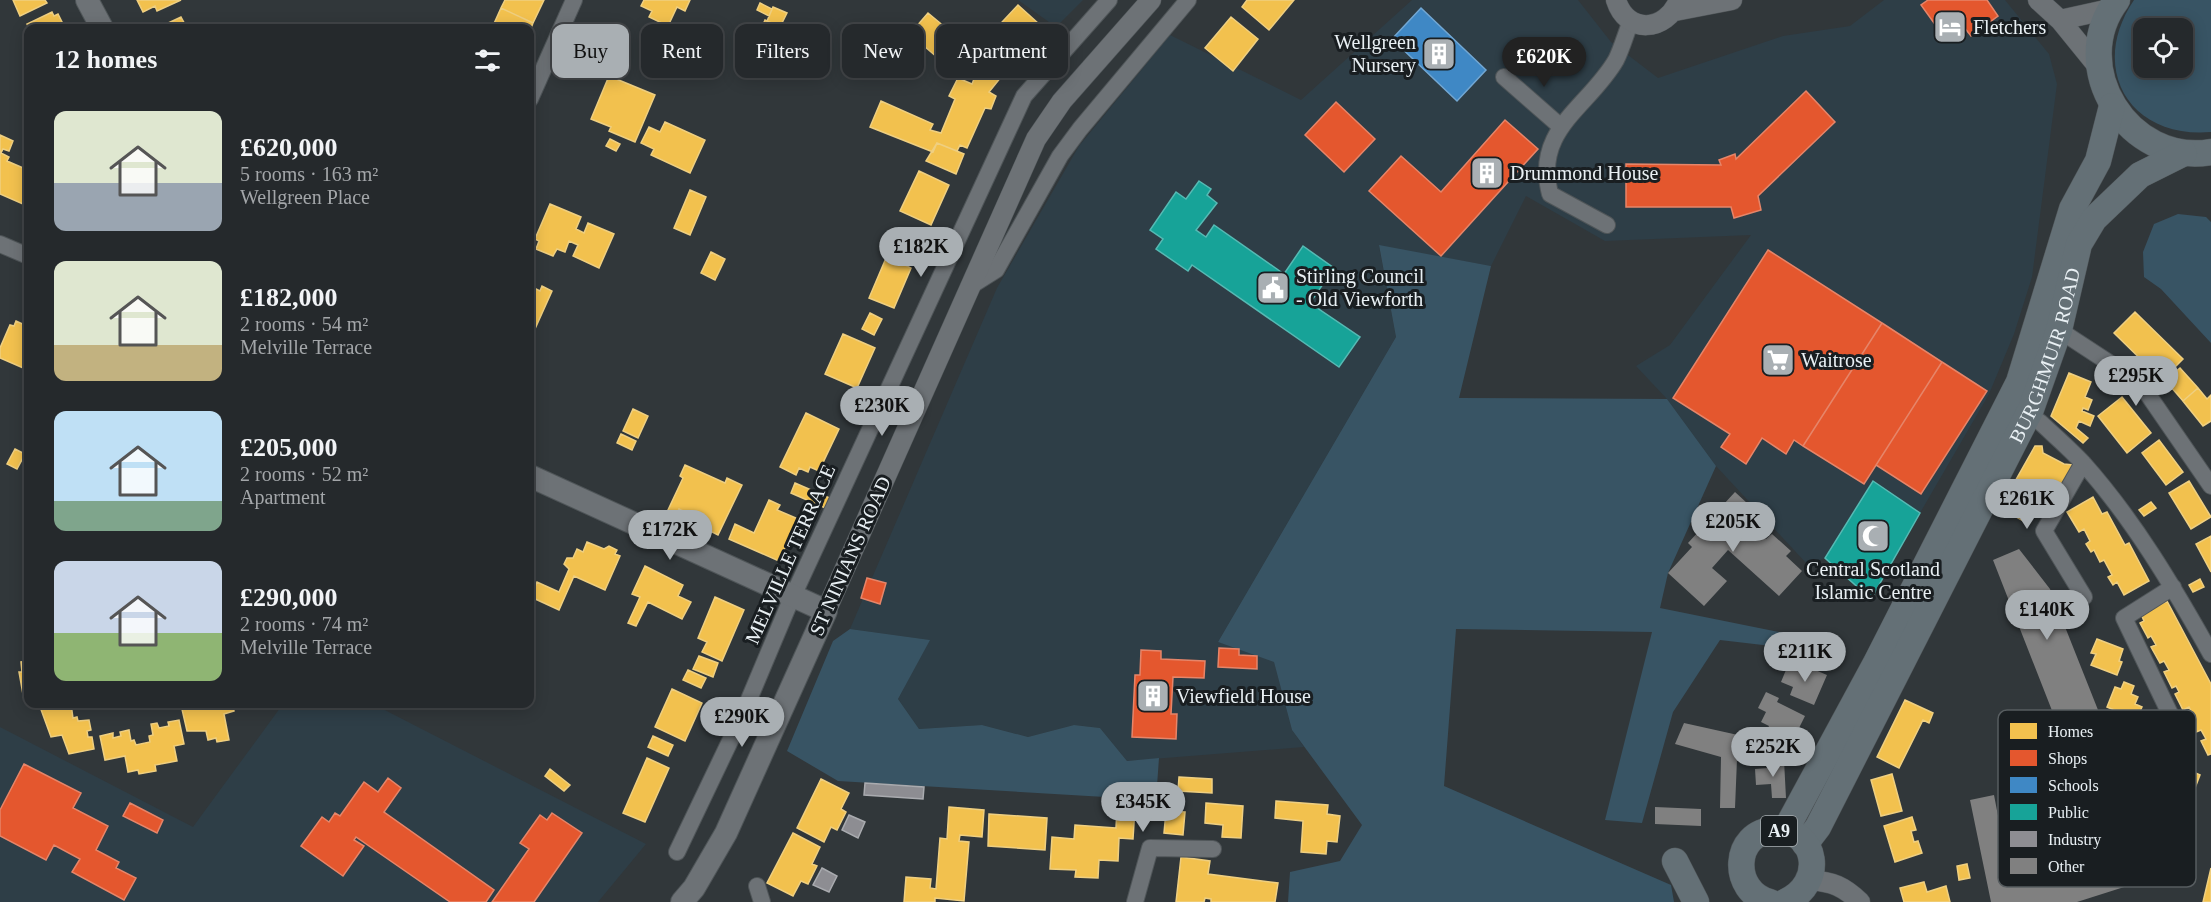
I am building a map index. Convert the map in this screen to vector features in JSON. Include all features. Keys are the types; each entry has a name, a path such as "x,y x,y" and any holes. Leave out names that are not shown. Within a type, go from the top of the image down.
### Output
{"main road":[{"path":"87,0 100,24"},
{"path":"2113,5 2100,38 2098,68 2112,106 2131,129 2156,145 2184,153 2211,152"},
{"name":"BURGHMUIR ROAD","path":"1795,837 1876,663 2019,382 2072,209 2098,161 2112,106"},
{"name":"BURGHMUIR ROAD","path":"1795,837 1818,827 1909,644 2022,429 2059,330 2079,244 2094,219 2140,175 2184,153"},
{"path":"534,478 826,611"},
{"name":"ST NINIANS ROAD","path":"682,902 694,888 726,832 826,611"},
{"name":"A9","path":"1770,902 1751,894 1738,893 1740,867 1746,846 1763,832 1795,837 1811,855 1813,867 1810,880"},
{"path":"1675,861 1696,902"},
{"path":"1785,902 1804,890 1810,880"}],"street":[{"path":"534,90 574,0"},
{"name":"MELVILLE TERRACE","path":"677,852 742,716 794,596 1024,96 1109,0"},
{"name":"ST NINIANS ROAD","path":"826,611 1036,139 1062,101 1151,0"},
{"path":"969,287 996,270 1066,147 1188,0"},
{"path":"1616,0 1620,10 1631,21 1652,25 1667,19 1677,5 1729,0"},
{"path":"2038,0 2061,20 2098,68"},
{"path":"2061,20 2113,5"},
{"path":"1607,225 1550,194 1544,173 1560,126 1616,60 1631,21"},
{"path":"1504,76 1560,126"},
{"path":"0,244 24,254"},
{"path":"2059,330 2140,383 2211,486"},
{"path":"2040,422 2083,463 2121,511 2173,587 2211,654"},
{"path":"2083,463 2044,531 2084,597"},
{"path":"2167,710 2138,652 2124,618 2173,587"},
{"path":"1135,902 1150,848 1213,849"},
{"path":"1810,880 1844,886 1860,902"}],"shaded area":[{"path":"1018,0 1083,0 1059,24 1052,24"},
{"path":"1412,0 1578,0 1611,42 1658,78 1783,36 1850,26 1884,0 2005,0 2049,54 2057,84 2032,277 2014,334 1989,394 1920,513 1873,481 1825,558 1807,564 1716,466 1667,399 1636,366 1670,345 1751,235 1605,241 1526,196 1491,266 1379,246 1396,337 1218,642 1274,661 1292,730 1304,747 1127,761 1100,728 1074,725 1028,737 982,725 919,729 898,699 929,640 850,629 997,288 1079,146 1170,35 1301,100"},
{"path":"2134,0 2211,0 2211,132 2182,131 2158,124 2138,111 2124,94 2117,73 2115,50 2121,25"},
{"path":"2178,214 2206,217 2211,222 2211,343 2161,289 2144,277 2143,252 2154,224"},
{"path":"1379,245 1491,266 1459,398 1667,399 1716,466 1668,573 1660,608 1843,645 1839,654 1720,640 1673,712 1642,823 1605,820 1652,632 1456,629 1444,786 1671,885 1674,902 1288,902 1290,872 1340,861 1362,825 1292,730 1274,662 1218,642 1396,337"},
{"path":"850,629 930,640 898,699 919,729 982,725 1028,737 1074,725 1100,728 1127,761 1159,758 1156,800 838,781 787,751 833,641"},
{"path":"280,708 381,708 646,844 598,902 0,902 0,727 193,827"}],"building: Homes":[{"path":"13,0 45,0 47,3 20,16"},
{"path":"137,0 181,0 157,11 155,6 143,12"},
{"path":"505,0 544,0 533,23 501,8"},
{"path":"644,0 690,0 685,11 677,7 669,24 649,17 652,11 641,6"},
{"path":"1247,0 1294,0 1269,30 1242,7"},
{"path":"760,3 772,9 769,16 757,10"},
{"path":"1018,5 1039,24 1000,24"},
{"path":"773,7 787,13 782,24 767,21"},
{"path":"501,8 533,23 533,24 494,24"},
{"path":"52,12 54,16 58,14 62,22 58,24 27,24"},
{"path":"928,13 941,24 936,24 936,56 924,46 924,24 919,24"},
{"path":"181,17 185,24 166,24"},
{"path":"1231,17 1258,39 1233,71 1205,48"},
{"path":"608,78 614,78 655,95 635,142 609,131 611,127 591,119"},
{"path":"958,78 972,84 974,78 1000,78 989,92 996,96 991,109 985,108 967,148 960,145 957,151 937,143 933,152 870,127 881,101 933,124 930,130 941,133 955,99 949,96"},
{"path":"665,122 705,140 690,173 651,155 654,149 641,143 649,127 660,132"},
{"path":"0,135 13,141 9,151 3,149 1,153 9,157 7,161 24,168 24,202 23,204 0,194"},
{"path":"610,139 620,144 616,151 606,146"},
{"path":"937,143 964,154 956,174 926,161"},
{"path":"919,171 949,185 931,225 900,211"},
{"path":"690,190 706,197 690,235 674,228"},
{"path":"550,204 581,217 576,229 584,233 588,223 614,234 599,268 573,256 578,245 569,241 565,252 557,249 553,256 536,249 539,241 535,239"},
{"path":"895,237 912,244 903,264 911,268 894,308 869,298"},
{"path":"711,252 725,259 715,280 701,273"},
{"path":"542,286 552,291 534,331 534,288 540,291"},
{"path":"2135,312 2183,359 2162,380 2114,333"},
{"path":"870,313 882,319 874,335 862,329"},
{"path":"16,321 24,325 24,368 0,358 0,348 10,325 14,326"},
{"path":"843,334 875,348 857,388 825,374"},
{"path":"2180,368 2198,388 2183,401 2165,380"},
{"path":"2069,373 2091,382 2085,397 2092,400 2088,410 2083,408 2082,411 2094,416 2090,426 2079,421 2076,428 2088,438 2083,443 2051,416"},
{"path":"2198,388 2207,399 2211,395 2211,421 2203,426 2183,401"},
{"path":"2122,397 2151,433 2127,453 2098,416"},
{"path":"633,409 648,416 638,438 623,431"},
{"path":"806,413 839,429 819,471 810,467 808,472 799,468 796,475 780,467"},
{"path":"621,434 636,441 632,450 617,443"},
{"path":"2159,440 2183,472 2166,485 2142,453"},
{"path":"2035,446 2042,446 2043,453 2064,464 2073,465 2058,496 2045,490 2027,523 2000,508"},
{"path":"15,449 24,454 17,469 7,464"},
{"path":"685,465 725,483 727,478 742,485 718,535 702,527 705,521 679,509 677,514 668,510 683,478 680,476"},
{"path":"2189,481 2211,517 2191,529 2169,493"},
{"path":"795,483 834,500 830,510 791,493"},
{"path":"2093,497 2102,514 2107,512 2125,545 2129,543 2149,581 2124,595 2117,582 2113,585 2108,577 2112,575 2104,560 2100,562 2094,550 2091,552 2086,544 2090,541 2084,529 2079,532 2067,512"},
{"path":"769,500 780,505 777,510 798,519 779,561 729,539 735,524 754,533"},
{"path":"2151,502 2156,508 2144,516 2139,510"},
{"path":"2211,536 2211,572 2196,544"},
{"path":"587,542 604,549 609,546 617,550 615,554 620,556 605,590 574,576 559,610 534,598 537,582 559,592 569,569 564,564 567,558 573,558 577,549 583,552"},
{"path":"645,566 683,585 678,596 691,602 682,619 648,602 636,626 628,623 640,597 632,594"},
{"path":"2200,579 2204,587 2193,592 2189,585"},
{"path":"715,597 744,610 722,661 702,652 707,642 698,638"},
{"path":"2167,601 2211,684 2211,754 2208,755 2201,741 2206,739 2201,730 2196,732 2196,710 2190,710 2189,707 2183,710 2175,694 2179,692 2176,686 2172,688 2164,672 2169,670 2164,661 2160,663 2151,647 2156,645 2151,636 2148,638 2140,623 2144,621 2141,614"},
{"path":"2097,639 2123,649 2119,661 2122,662 2117,675 2091,665 2096,654 2091,653"},
{"path":"699,656 718,663 713,677 693,669"},
{"path":"21,662 24,662 24,700 19,672 22,672"},
{"path":"688,670 706,678 701,688 683,680"},
{"path":"2124,682 2134,686 2131,694 2138,697 2135,704 2142,707 2141,710 2114,710 2107,707 2115,687 2121,689"},
{"path":"672,689 702,703 685,741 655,727"},
{"path":"1905,700 1933,713 1929,723 1923,720 1899,768 1877,757"},
{"path":"40,708 72,708 73,718 77,717 78,721 89,720 91,730 87,731 88,737 92,737 94,749 69,754 62,735 51,737"},
{"path":"182,708 233,708 234,711 224,714 229,740 217,742 216,738 208,740 206,731 187,731"},
{"path":"179,720 184,744 174,746 177,761 155,765 156,771 139,774 138,770 128,772 125,756 105,760 100,736 113,733 113,738 121,736 120,732 129,730 131,741 134,740 136,745 150,742 149,736 153,735 151,724 157,723 159,728 169,726 168,722"},
{"path":"653,736 673,745 668,756 648,747"},
{"path":"647,758 669,768 645,822 623,813"},
{"path":"550,769 570,785 564,791 545,776"},
{"path":"2196,773 2200,775 2196,785"},
{"path":"1892,774 1902,811 1881,816 1871,780"},
{"path":"1179,777 1212,779 1212,793 1178,791"},
{"path":"821,779 849,793 841,809 846,812 837,830 831,827 824,842 797,828"},
{"path":"1276,801 1328,805 1327,814 1340,816 1337,842 1327,841 1326,854 1301,852 1303,821 1275,818"},
{"path":"1206,803 1243,806 1241,838 1222,837 1223,825 1205,823"},
{"path":"949,807 984,810 982,837 960,835 959,841 969,842 964,901 935,898 935,902 904,902 906,877 931,879 930,888 936,889 940,838 947,839"},
{"path":"1117,807 1135,808 1133,839 1119,838 1118,861 1099,860 1098,878 1075,877 1076,870 1050,869 1052,837 1074,839 1075,825 1116,828"},
{"path":"1166,811 1185,812 1183,835 1164,833"},
{"path":"989,814 1047,818 1045,850 988,846"},
{"path":"1912,817 1916,830 1911,831 1914,842 1918,841 1922,853 1895,862 1884,826"},
{"path":"793,833 820,847 812,864 817,866 808,884 801,881 793,896 767,883"},
{"path":"1181,857 1210,861 1208,874 1278,883 1275,902 1211,902 1211,899 1205,898 1204,902 1176,902"},
{"path":"1967,864 1970,878 1959,880 1957,866"},
{"path":"2211,868 2211,902 2203,902"},
{"path":"1924,882 1927,892 1946,886 1950,902 1904,902 1900,888"}],"building: Shops":[{"path":"1928,0 1987,0 1998,16 1971,36 1956,17 1939,30 1921,5"},
{"path":"1806,91 1835,122 1758,196 1761,210 1734,218 1731,207 1626,207 1626,164 1721,165 1719,160 1735,154 1736,159"},
{"path":"1336,102 1375,139 1344,172 1305,135"},
{"name":"Drummond House","path":"1505,120 1538,149 1441,256 1369,191 1401,156 1441,192"},
{"name":"Waitrose","path":"1768,250 1882,323 1803,446 1794,440 1786,454 1762,438 1746,464 1721,447 1730,434 1673,398"},
{"path":"1882,323 1942,362 1864,484 1803,446"},
{"path":"1942,362 1987,391 1921,494 1876,465"},
{"path":"867,578 886,583 880,604 861,598"},
{"path":"1219,648 1239,649 1239,655 1257,656 1257,669 1218,667"},
{"name":"Viewfield House","path":"1141,650 1161,651 1161,659 1205,661 1204,678 1173,677 1171,714 1177,714 1176,739 1132,737 1135,675 1140,675"},
{"path":"24,764 81,793 73,808 108,826 96,850 119,862 116,868 136,878 124,900 72,872 80,859 54,845 46,860 0,836 0,810"},
{"path":"388,778 401,788 384,812 494,890 486,902 450,902 356,837 354,840 364,846 343,876 301,846 322,817 329,822 335,813 340,816 364,782 378,792"},
{"path":"130,803 163,820 157,833 123,816"},
{"path":"552,813 582,833 534,902 492,902 529,849 520,843 540,815 547,820"}],"building: Schools":[{"name":"Wellgreen Nursery","path":"1421,8 1486,70 1457,101 1392,39"}],"building: Public":[{"name":"Stirling Council - Old Viewforth","path":"1199,181 1211,189 1207,195 1217,203 1196,230 1206,237 1214,225 1284,274 1303,246 1334,268 1310,303 1360,337 1339,367 1192,265 1188,271 1156,249 1163,239 1150,230 1176,192 1186,199"},
{"name":"Central Scotland Islamic Centre","path":"1873,481 1920,513 1871,599 1825,558"}],"building: Industry":[{"path":"865,783 924,787 923,799 864,795"},
{"path":"849,815 865,822 858,838 842,830"},
{"path":"822,868 837,876 829,892 813,885"}],"building: Other":[{"path":"1735,492 1760,515 1751,525 1766,539 1772,534 1791,551 1786,556 1802,571 1779,596 1728,550 1712,568 1727,581 1704,606 1668,573 1692,547 1688,543"},
{"path":"2019,549 2050,589 2098,710 2052,710 1993,560"},
{"path":"1788,665 1804,672 1806,666 1827,675 1814,705 1790,695 1793,687 1781,682"},
{"path":"1766,692 1779,698 1777,702 1805,716 1791,744 1766,732 1769,726 1761,722 1766,712 1758,708"},
{"path":"1684,723 1738,735 1735,808 1720,808 1721,757 1675,744"},
{"path":"1784,760 1786,798 1772,798 1771,784 1756,785 1755,769 1768,768 1767,761"},
{"path":"1994,795 1998,816 1998,887 2124,887 2077,902 1991,902 1970,800"},
{"path":"1655,807 1701,809 1701,826 1655,824"}],"place":[{"name":"Fletchers","path":"1950,27"},
{"name":"Wellgreen Nursery","path":"1439,54"},
{"name":"Drummond House","path":"1487,173"},
{"name":"Stirling Council - Old Viewforth","path":"1273,288"},
{"name":"Waitrose","path":"1778,360"},
{"name":"Central Scotland Islamic Centre","path":"1873,536"},
{"name":"Viewfield House","path":"1153,696"}]}
